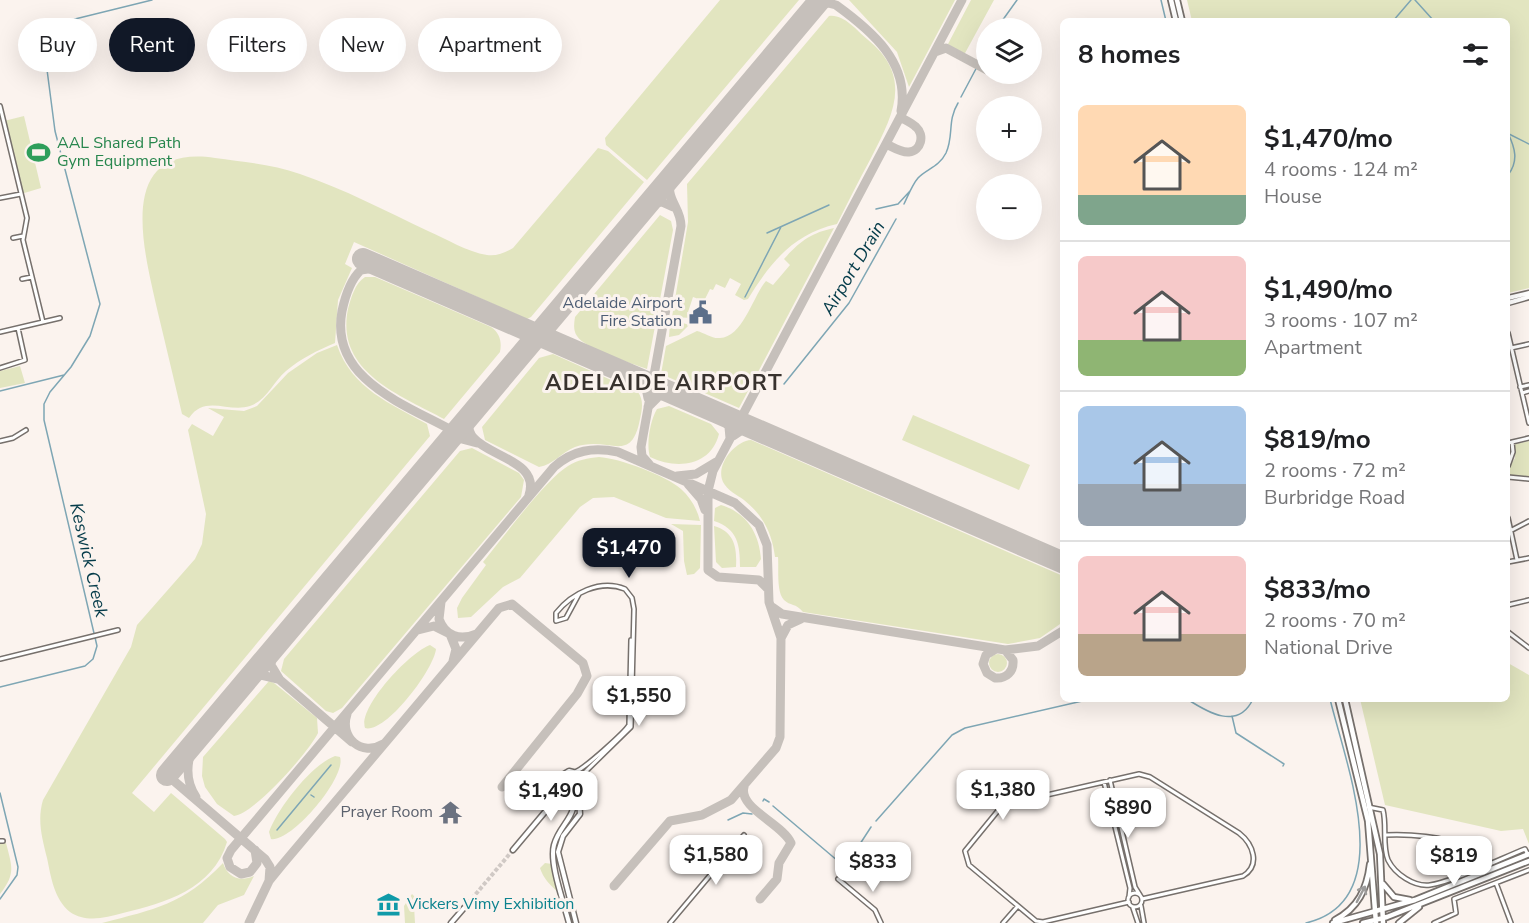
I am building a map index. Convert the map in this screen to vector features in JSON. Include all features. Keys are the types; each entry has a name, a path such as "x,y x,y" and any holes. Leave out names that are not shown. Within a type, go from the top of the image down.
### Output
{"main road":[{"path":"1171,0 1175,18"},
{"path":"1177,0 1181,18"},
{"path":"1339,702 1364,808 1372,853 1375,921"},
{"path":"1346,702 1380,854 1383,921"},
{"path":"1332,923 1348,912 1361,896 1368,881 1372,853"},
{"path":"1363,923 1383,921 1529,855"},
{"path":"1332,923 1375,913 1510,865 1529,861"},
{"path":"1510,865 1514,876"},
{"path":"1446,880 1448,887"},
{"path":"1381,882 1394,897 1415,900"},
{"path":"1399,923 1425,902"}],"street":[{"path":"0,106 27,218 23,236 43,322"},
{"path":"0,198 21,194"},
{"path":"13,238 23,236"},
{"path":"22,279 33,277"},
{"path":"1510,300 1529,295"},
{"path":"0,332 60,318"},
{"path":"0,368 25,360 18,328"},
{"path":"1510,343 1529,423"},
{"path":"1511,348 1529,344"},
{"path":"1520,387 1529,385"},
{"path":"1522,393 1529,392"},
{"path":"0,441 14,438 26,430"},
{"path":"1510,462 1510,443 1529,438"},
{"path":"1510,477 1529,479"},
{"path":"1517,560 1510,531 1529,521"},
{"path":"1510,562 1529,558"},
{"path":"576,923 558,852 563,836 580,814 578,786 580,777 631,727 633,632 633,604 625,589 598,586 579,594 557,611 556,621 566,618 579,594"},
{"path":"1510,605 1529,600"},
{"path":"0,659 118,630"},
{"path":"513,850 555,800 566,772 575,772 588,766 629,725 629,657 633,632"},
{"path":"1510,634 1529,648"},
{"path":"575,772 580,777"},
{"path":"1145,775 1245,837 1255,861 1253,868 1243,876 1141,897 1134,894 1129,900 1043,922 1032,919 969,865 964,855 967,847 1007,804 1104,782 1145,775"},
{"path":"1110,780 1135,887 1141,897 1144,923"},
{"path":"562,782 570,790 575,803 573,813 557,838 553,853 569,923"},
{"path":"1104,782 1130,890 1129,900 1138,923"},
{"path":"570,790 578,786"},
{"path":"1364,808 1383,810 1386,848 1390,863 1411,881 1430,885 1526,849 1529,855"},
{"path":"670,923 744,835"},
{"path":"1386,835 1419,836 1461,846 1469,854 1476,868"},
{"path":"1434,923 1456,913 1454,899 1529,870"},
{"path":"838,879 875,910 881,923"},
{"path":"1496,883 1511,923"},
{"path":"1132,906 1141,904"},
{"path":"1004,923 1017,907"},
{"path":"451,923 464,908"}],"green space":[{"path":"720,0 799,0 647,180 606,145 605,138"},
{"path":"849,0 955,0 909,87 897,52"},
{"path":"971,0 994,0 984,18 976,18 976,33 964,55 948,44"},
{"path":"1187,0 1529,0 1529,288 1510,293 1510,18 1191,18"},
{"path":"829,16 840,17 849,23 882,53 891,68 895,82 895,97 886,127 837,224 808,235 785,251 765,273 748,299 744,300 735,295 741,284 730,278 725,288 716,284 713,290 710,289 704,301 693,297 687,315 692,318 672,317 688,222 687,184"},
{"path":"24,116 41,188 21,194 4,121"},
{"path":"598,148 608,151 644,182 531,317 527,319 354,242 345,264 352,268 338,300 335,343 309,355 291,367 281,375 261,400 250,406 242,408 202,407 189,418 182,414 152,289 143,234 143,208 148,185 161,168 182,158 215,158 279,168 349,193 465,248 491,255 513,248"},
{"path":"660,215 671,221 673,230 647,369 589,346 577,336 574,322 575,317"},
{"path":"834,228 739,408 661,374 666,346 697,331 717,338 728,336 735,331 747,315 766,281 773,285 790,265 784,259 812,235"},
{"path":"365,277 375,277 491,327 498,335 500,352 444,419 409,401 375,379 361,365 351,349 347,331 348,309 356,287"},
{"path":"677,321 689,325 679,335 669,337 670,322"},
{"path":"337,345 352,373 362,384 386,401 427,424 430,436 132,793 154,812 171,793 225,839 227,842 211,872 171,899 103,918 82,918 65,907 54,887 42,836 41,807 131,647 137,625 195,559 202,544 206,514 188,430 192,424 213,436 224,417 208,408 244,411 257,406 288,373 317,353"},
{"path":"553,354 638,392 642,402 641,412 636,433 631,442 617,446 587,444 575,447 549,464 539,467 485,440 482,427 539,358"},
{"path":"20,366 25,383 0,388 0,371"},
{"path":"669,406 711,424 719,434 715,445 701,459 682,464 650,457 649,439 655,414 657,409"},
{"path":"913,415 1030,465 1019,490 902,440"},
{"path":"751,440 1060,575 1060,624 1040,638 1008,644 803,612 786,602 781,596 778,557 775,557 772,540 761,518 751,506 723,482 721,475 724,462 733,449"},
{"path":"1529,441 1529,477 1510,475 1510,466 1515,458 1515,444"},
{"path":"472,448 519,473 524,480 521,497 342,708 333,713 326,711 281,671 284,659 460,451"},
{"path":"599,457 642,469 674,484 691,500 700,521 666,518 614,497 593,498 580,507 520,578 503,587 471,617 458,618 457,608 486,565 483,562 547,484 558,473 575,462"},
{"path":"721,505 738,513 750,525 760,550 761,559 756,567 740,567 738,545 733,533 714,521 715,508"},
{"path":"671,524 701,525 700,568 694,574 687,575 683,531"},
{"path":"714,526 726,532 733,542 736,567 722,568 716,562"},
{"path":"430,645 436,649 433,658 427,671 408,698 385,721 374,727 365,728 369,707 387,681 410,658"},
{"path":"998,654 1004,657 1007,663 1004,669 998,672 992,669 989,663 992,657"},
{"path":"1510,664 1529,675 1529,844 1523,829 1501,831 1385,805 1361,702 1510,702"},
{"path":"269,681 317,718 318,733 293,767 267,794 243,813 234,816 217,804 205,787 202,776 203,757"},
{"path":"335,756 340,757 340,766 327,793 291,831 271,839 269,832 273,822 296,788 316,768"},
{"path":"6,843 11,875 0,894 0,844"},
{"path":"223,863 228,872 235,877 244,879 254,876 244,895 218,905 203,923 102,923 167,904 195,888"},
{"path":"545,863 552,864 560,894 541,872 540,868"},
{"path":"412,894 417,899 414,906 415,923 405,923 404,906"}],"waterway":[{"path":"0,687 85,666 93,659 97,646 44,420 44,404 90,336 100,304 55,131 46,62 47,46 57,30 75,19 152,0"},
{"name":"Airport Drain","path":"1004,18 1017,0"},
{"path":"1161,0 1165,18"},
{"path":"1396,18 1411,0"},
{"path":"1415,0 1431,18"},
{"name":"Airport Drain","path":"961,97 976,69"},
{"name":"Airport Drain","path":"904,204 918,178 940,162 946,153 953,116 958,103"},
{"path":"1510,134 1529,144"},
{"path":"1510,138 1515,154 1514,165 1510,172"},
{"path":"876,209 898,204 910,191"},
{"path":"767,233 829,205"},
{"name":"Airport Drain","path":"784,384 849,303 896,219"},
{"path":"745,297 781,227"},
{"path":"0,391 64,375"},
{"path":"876,821 952,735 965,728 1078,702"},
{"path":"1192,702 1222,716 1239,714 1247,709 1251,702"},
{"path":"1306,923 1335,910 1352,888 1359,859 1359,826 1354,792 1331,702"},
{"path":"1232,716 1236,733 1284,764 1283,766"},
{"path":"277,830 331,765"},
{"name":"Keswick Creek","path":"0,793 18,867 17,875 0,899"},
{"name":"Airport Drain","path":"763,801 764,799 769,802"},
{"path":"773,806 845,867 871,827"},
{"name":"Airport Drain","path":"728,820 743,813 752,814"}],"taxiway":[{"path":"768,589 759,580 718,577 708,570 708,491 713,471 962,0"},
{"path":"815,6 828,3 836,5 875,37 894,63 900,78 901,111"},
{"path":"935,52 946,48 976,64"},
{"path":"886,144 906,152 913,151 919,146 921,138 919,130 900,117"},
{"path":"649,464 642,456 641,447 681,226 670,190 673,174"},
{"path":"647,204 662,202 673,207"},
{"path":"381,267 361,270 354,278 347,294 342,311 341,335 347,355 359,372 376,387 395,400 455,432"},
{"path":"638,379 646,388 648,398"},
{"path":"648,407 659,396 673,394"},
{"path":"473,411 469,426 473,437 483,446 523,469 530,480 529,495"},
{"path":"721,415 729,427 730,438"},
{"path":"733,436 742,430 754,430"},
{"path":"443,446 458,438 477,443"},
{"path":"255,850 257,863 250,872 241,874 230,867 227,858 231,850 554,467 576,453 592,450 609,451 618,452 735,503 759,525 767,545 769,602 781,638 780,737 776,748 731,800 702,815 670,821 614,886"},
{"path":"677,476 696,474 716,462"},
{"path":"688,484 701,499 705,510"},
{"path":"441,602 439,619 445,630 459,637 476,634"},
{"path":"249,923 269,881 282,865 499,608 512,604 583,663 587,676 577,694 502,787"},
{"path":"772,607 782,614 1005,650 1038,646 1060,632"},
{"path":"781,638 788,625 801,619"},
{"path":"418,630 434,626 450,634 456,649 453,661"},
{"path":"273,648 271,665 280,680 352,742"},
{"path":"996,649 986,655 983,664 987,673 995,678 1006,676 1011,671 1013,660 1005,650"},
{"path":"247,680 261,675 278,679"},
{"path":"347,714 346,731 354,743 367,748 383,744"},
{"path":"196,740 191,754 188,776 196,797"},
{"path":"167,775 265,859 270,867 269,881"},
{"path":"744,787 744,795 748,802 779,829 791,843 779,863 777,879 760,899"}],"runway":[{"path":"167,775 820,0"},
{"path":"363,259 1060,561"}],"tunnel":[{"path":"464,908 513,850"}],"place":[{"name":"AAL Shared Path Gym Equipment","path":"39,152"},
{"name":"Adelaide Airport Fire Station","path":"700,312"},
{"name":"Prayer Room","path":"451,812"},
{"name":"Vickers Vimy Exhibition","path":"389,904"}],"district":[{"name":"ADELAIDE AIRPORT","path":"664,383"}]}
